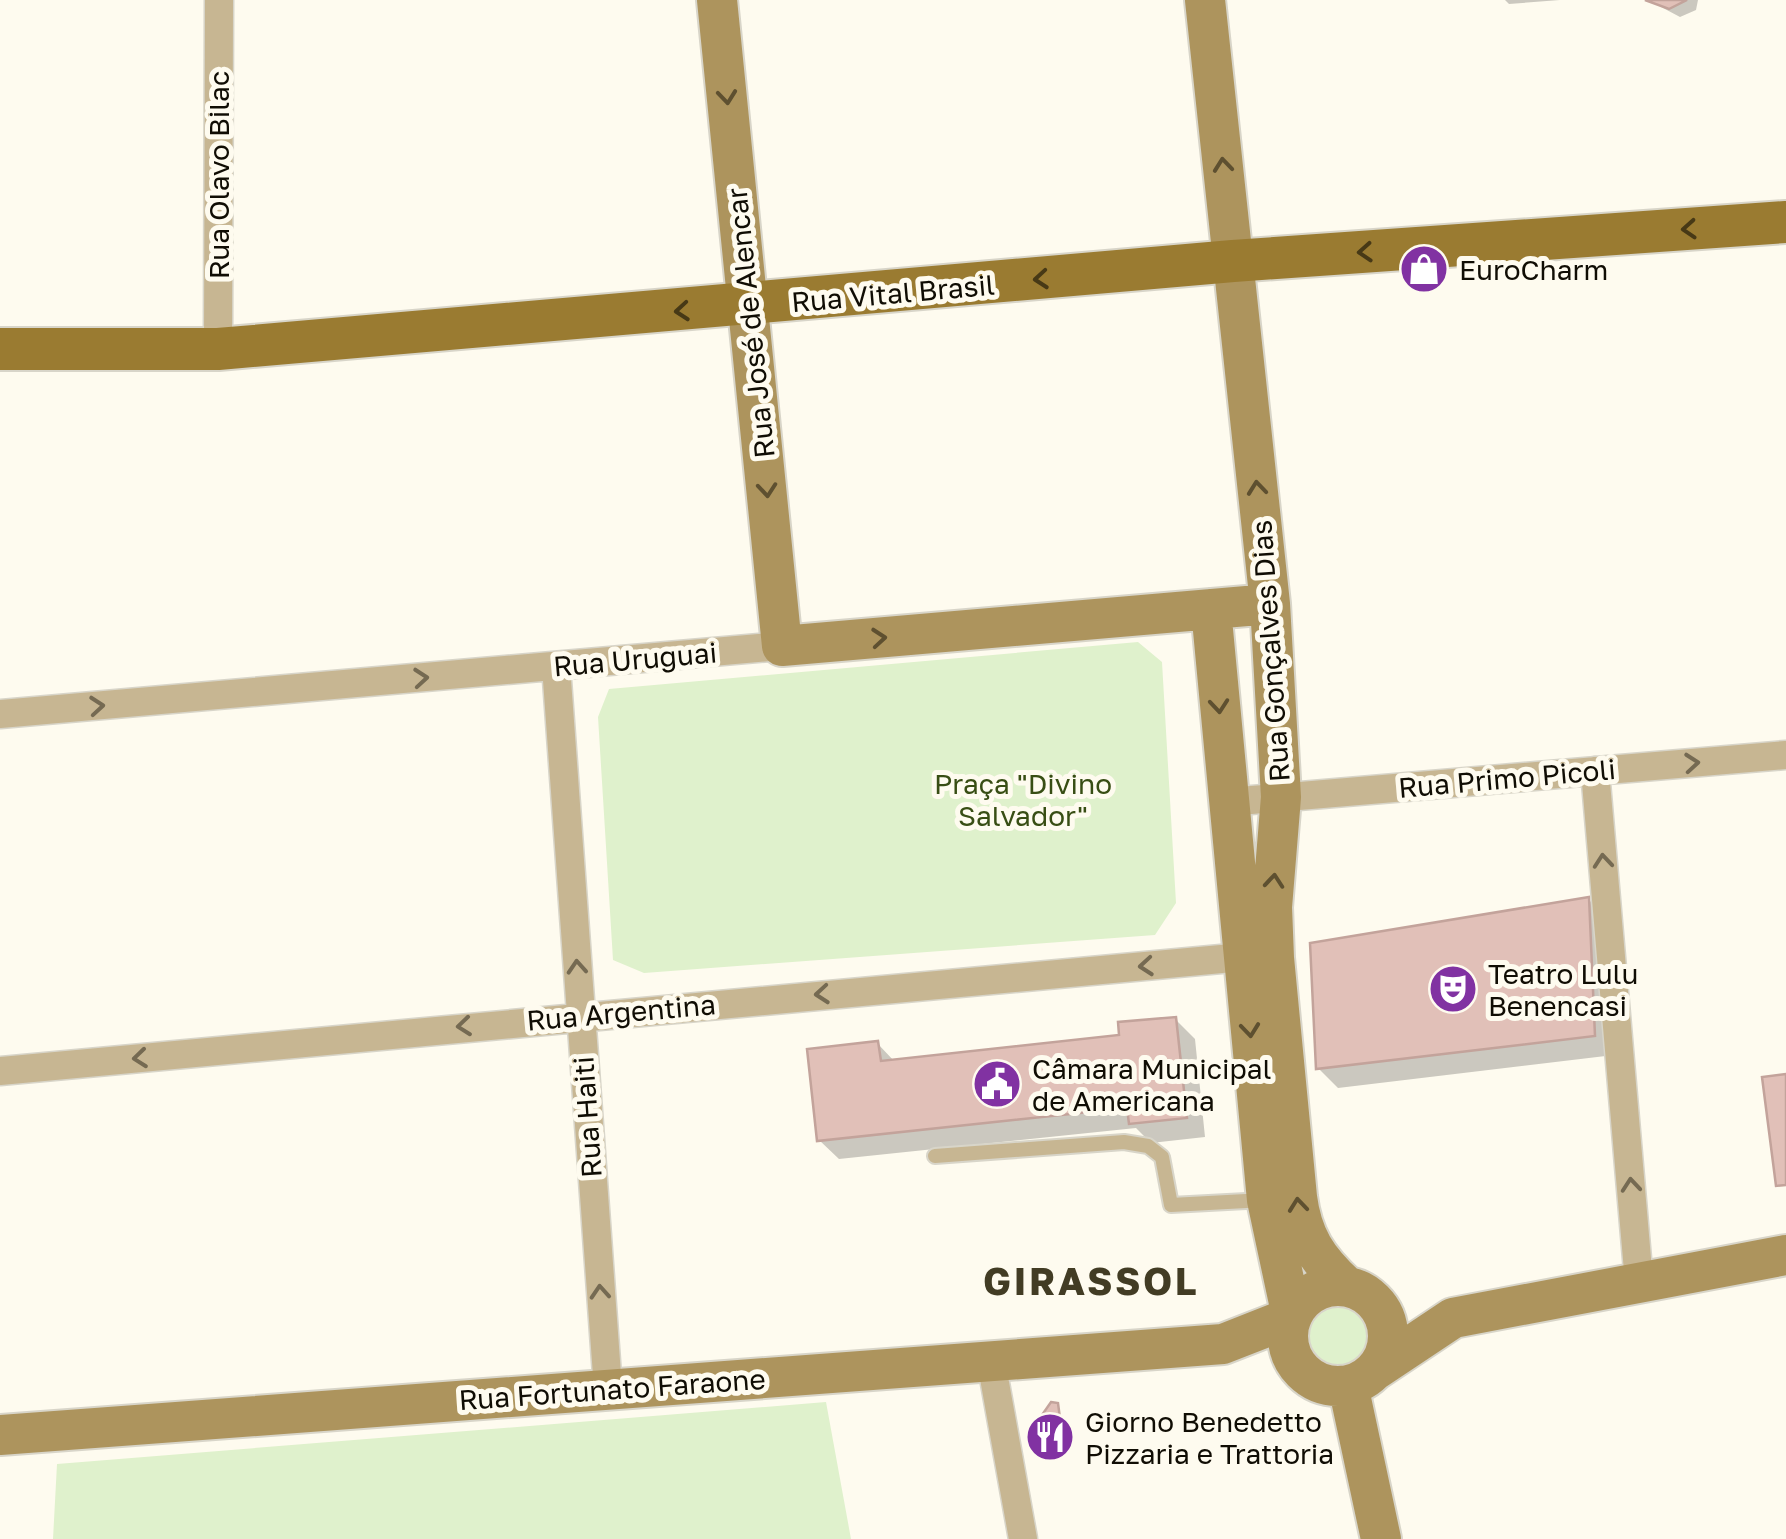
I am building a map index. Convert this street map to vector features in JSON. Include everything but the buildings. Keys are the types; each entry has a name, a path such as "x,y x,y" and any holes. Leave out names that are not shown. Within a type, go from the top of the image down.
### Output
{"main road":[{"name":"Rua José de Alencar","path":"717,0 782,646"},
{"name":"Rua Gonçalves Dias","path":"1205,0 1270,604 1281,797 1272,907 1274,958 1300,1226 1312,1250 1354,1289"},
{"name":"Rua Vital Brasil","path":"0,350 218,349 749,306 1233,261 1786,222"},
{"name":"Rua Uruguai","path":"782,646 1270,604"},
{"name":"Rua Gonçalves Dias","path":"1210,609 1266,1200 1292,1318"},
{"path":"1452,1318 1354,1289 1318,1290 1298,1306 1289,1343 1308,1376 1332,1386 1361,1378 1452,1318 1786,1255"},
{"path":"1354,1289 1374,1300 1388,1327 1388,1343 1361,1378 1380,1539"},
{"name":"Rua Fortunato Faraone","path":"0,1435 1223,1344 1292,1318"},
{"name":"Rua Fortunato Faraone","path":"1223,1344 1308,1376"}],"street":[{"name":"Rua Olavo Bilac","path":"218,0 218,349"},
{"name":"Rua Uruguai","path":"0,714 782,646"},
{"name":"Rua Haiti","path":"556,666 608,1389"},
{"name":"Rua Primo Picoli","path":"1228,802 1786,754"},
{"path":"1596,771 1639,1282"},
{"name":"Rua Argentina","path":"0,1071 1243,957"},
{"path":"991,1361 1023,1539"}],"lane":[{"path":"935,1156 1124,1142 1148,1146 1162,1157 1171,1205 1266,1200"}],"green space":[{"name":"Praça \"Divino Salvador\"","path":"1138,642 1162,662 1176,903 1155,935 644,973 613,960 598,717 609,689"},
{"path":"1339,1306 1360,1315 1369,1336 1360,1357 1339,1366 1318,1357 1309,1336 1318,1315"},
{"path":"826,1402 851,1539 53,1539 57,1464"}],"place":[{"name":"EuroCharm","path":"1424,269"},
{"name":"Teatro Lulu Benencasi","path":"1453,989"},
{"name":"Câmara Municipal de Americana","path":"997,1084"},
{"name":"Giorno Benedetto Pizzaria e Trattoria","path":"1050,1437"}],"district":[{"name":"GIRASSOL","path":"1091,1280"}]}
